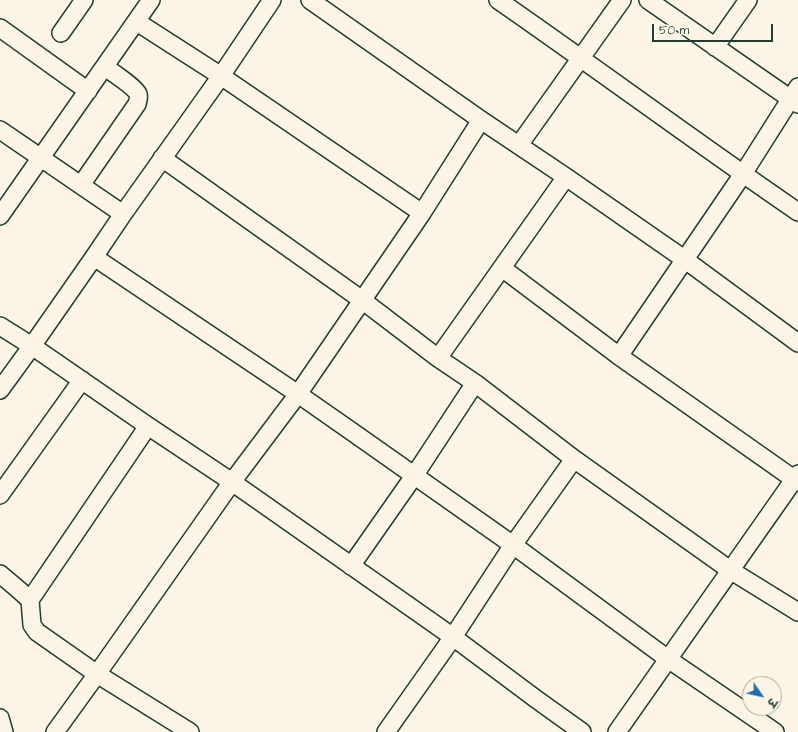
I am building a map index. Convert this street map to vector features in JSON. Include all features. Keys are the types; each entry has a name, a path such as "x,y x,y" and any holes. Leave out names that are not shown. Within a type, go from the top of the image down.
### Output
{"street":[{"path":"61,33 84,0"},
{"path":"0,216 151,0"},
{"path":"0,390 221,76 272,0"},
{"path":"310,0 481,120 684,259 798,342"},
{"path":"498,0 581,57 742,174 798,212"},
{"path":"519,145 622,0"},
{"path":"619,356 795,96 715,47 648,0"},
{"path":"715,47 748,0"},
{"path":"137,22 221,76 422,213"},
{"path":"0,28 88,91"},
{"path":"81,185 139,99 138,94 133,88 105,67"},
{"path":"55,732 232,482 298,394 422,213 481,120"},
{"path":"0,130 123,214"},
{"path":"162,158 362,300 574,459 730,570 798,612"},
{"path":"438,358 566,177"},
{"path":"94,257 298,394 514,545 668,659 775,732"},
{"path":"502,268 619,356 797,479 730,570 617,732"},
{"path":"0,326 32,346 232,482 452,637 582,732"},
{"path":"0,495 82,380"},
{"path":"351,566 414,476 474,383"},
{"path":"148,426 30,600 32,625 37,632 97,674 190,732"},
{"path":"386,732 574,459"},
{"path":"0,574 30,600"}]}
